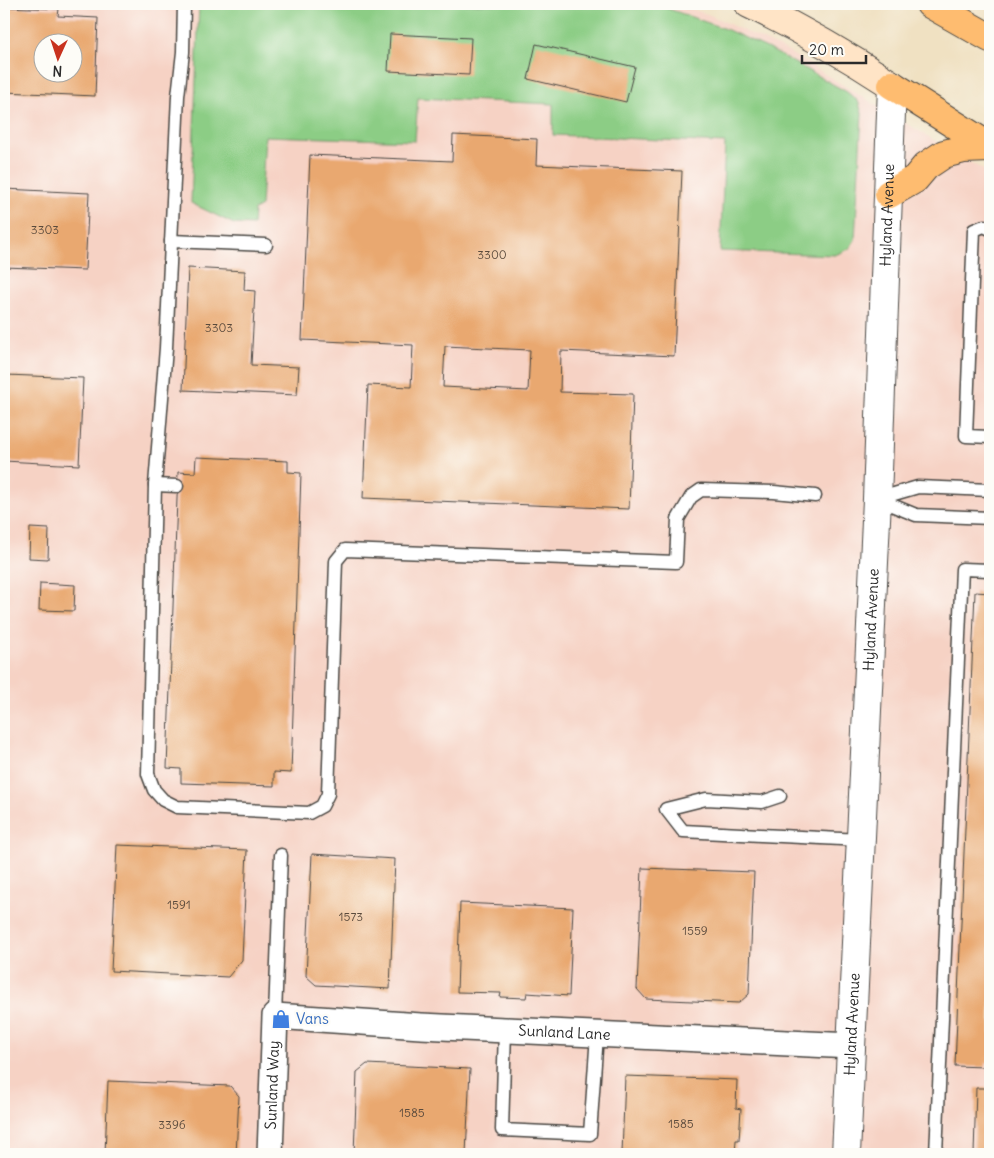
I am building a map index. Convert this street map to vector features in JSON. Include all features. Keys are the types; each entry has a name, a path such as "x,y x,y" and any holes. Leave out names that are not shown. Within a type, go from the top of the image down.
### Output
{"highway":[{"path":"930,4 990,38"},
{"path":"892,85 990,148"},
{"path":"889,194 915,179 926,166 944,154 964,149 990,148"}],"main road":[{"path":"749,4 785,21 856,61 892,85"}],"street":[{"name":"Hyland Avenue","path":"846,1154 877,499 892,85"},
{"name":"Sunland Lane","path":"275,1016 421,1026 852,1046"},
{"name":"Sunland Way","path":"270,1154 275,1016"}],"lane":[{"path":"184,4 183,52 178,96 166,348 155,485 148,774 154,790 163,800 177,807 309,813 322,806 328,794 336,561 345,550 676,562 678,519 691,497 701,490 774,492 815,496"},
{"path":"990,229 984,226 974,230 966,436 990,437"},
{"path":"171,241 266,245"},
{"path":"155,485 177,486"},
{"path":"877,499 918,487 990,490"},
{"path":"877,499 916,514 990,518"},
{"path":"936,1154 962,569 990,570"},
{"path":"780,796 762,802 706,799 666,809 683,831 861,840"},
{"path":"275,1016 281,855"},
{"path":"505,1030 502,1130 590,1134 597,1034"}],"shaded area":[{"path":"4,4 676,4 710,15 785,50 990,174 990,1154 4,1154"}],"green space":[{"path":"199,4 655,4 728,30 769,49 847,92 858,101 862,113 855,240 849,249 835,255 720,251 725,143 553,135 553,104 418,98 415,141 265,136 261,206 254,210 253,225 234,224 191,203"}],"building":[{"path":"4,7 59,9 58,16 98,18 95,96 4,92"},
{"path":"390,34 471,38 469,75 388,71"},
{"path":"536,44 635,67 626,102 528,79"},
{"path":"453,135 537,139 536,165 682,171 674,356 561,351 560,392 633,394 629,509 363,498 368,385 411,387 413,345 302,340 310,155 452,161","holes":["445,346 530,350 528,391 443,387"]},
{"path":"4,189 89,193 85,270 4,267"},
{"path":"188,268 245,271 244,290 255,291 251,365 299,367 297,395 183,390"},
{"path":"4,366 6,367 6,375 83,378 79,465 4,461"},
{"path":"196,457 288,461 288,472 301,473 291,773 274,772 274,786 181,783 181,769 167,768 178,472 195,473"},
{"path":"30,528 49,529 48,559 29,558"},
{"path":"40,583 75,585 74,611 39,610"},
{"path":"975,592 990,593 990,1063 985,1063 985,1067 955,1066"},
{"path":"117,845 247,850 242,960 228,977 111,971"},
{"path":"312,854 395,859 390,989 316,985 306,976"},
{"path":"642,868 754,872 749,994 739,1003 646,999 637,989"},
{"path":"460,903 573,908 569,996 527,993 526,998 500,997 501,993 457,992"},
{"path":"367,1064 470,1069 466,1154 354,1154 357,1072"},
{"path":"625,1076 737,1080 736,1108 741,1109 739,1140 736,1140 735,1154 622,1154"},
{"path":"108,1081 230,1086 239,1096 236,1154 105,1154"},
{"path":"976,1088 990,1088 990,1154 974,1154"}],"place":[{"name":"Vans","path":"281,1019"}]}
